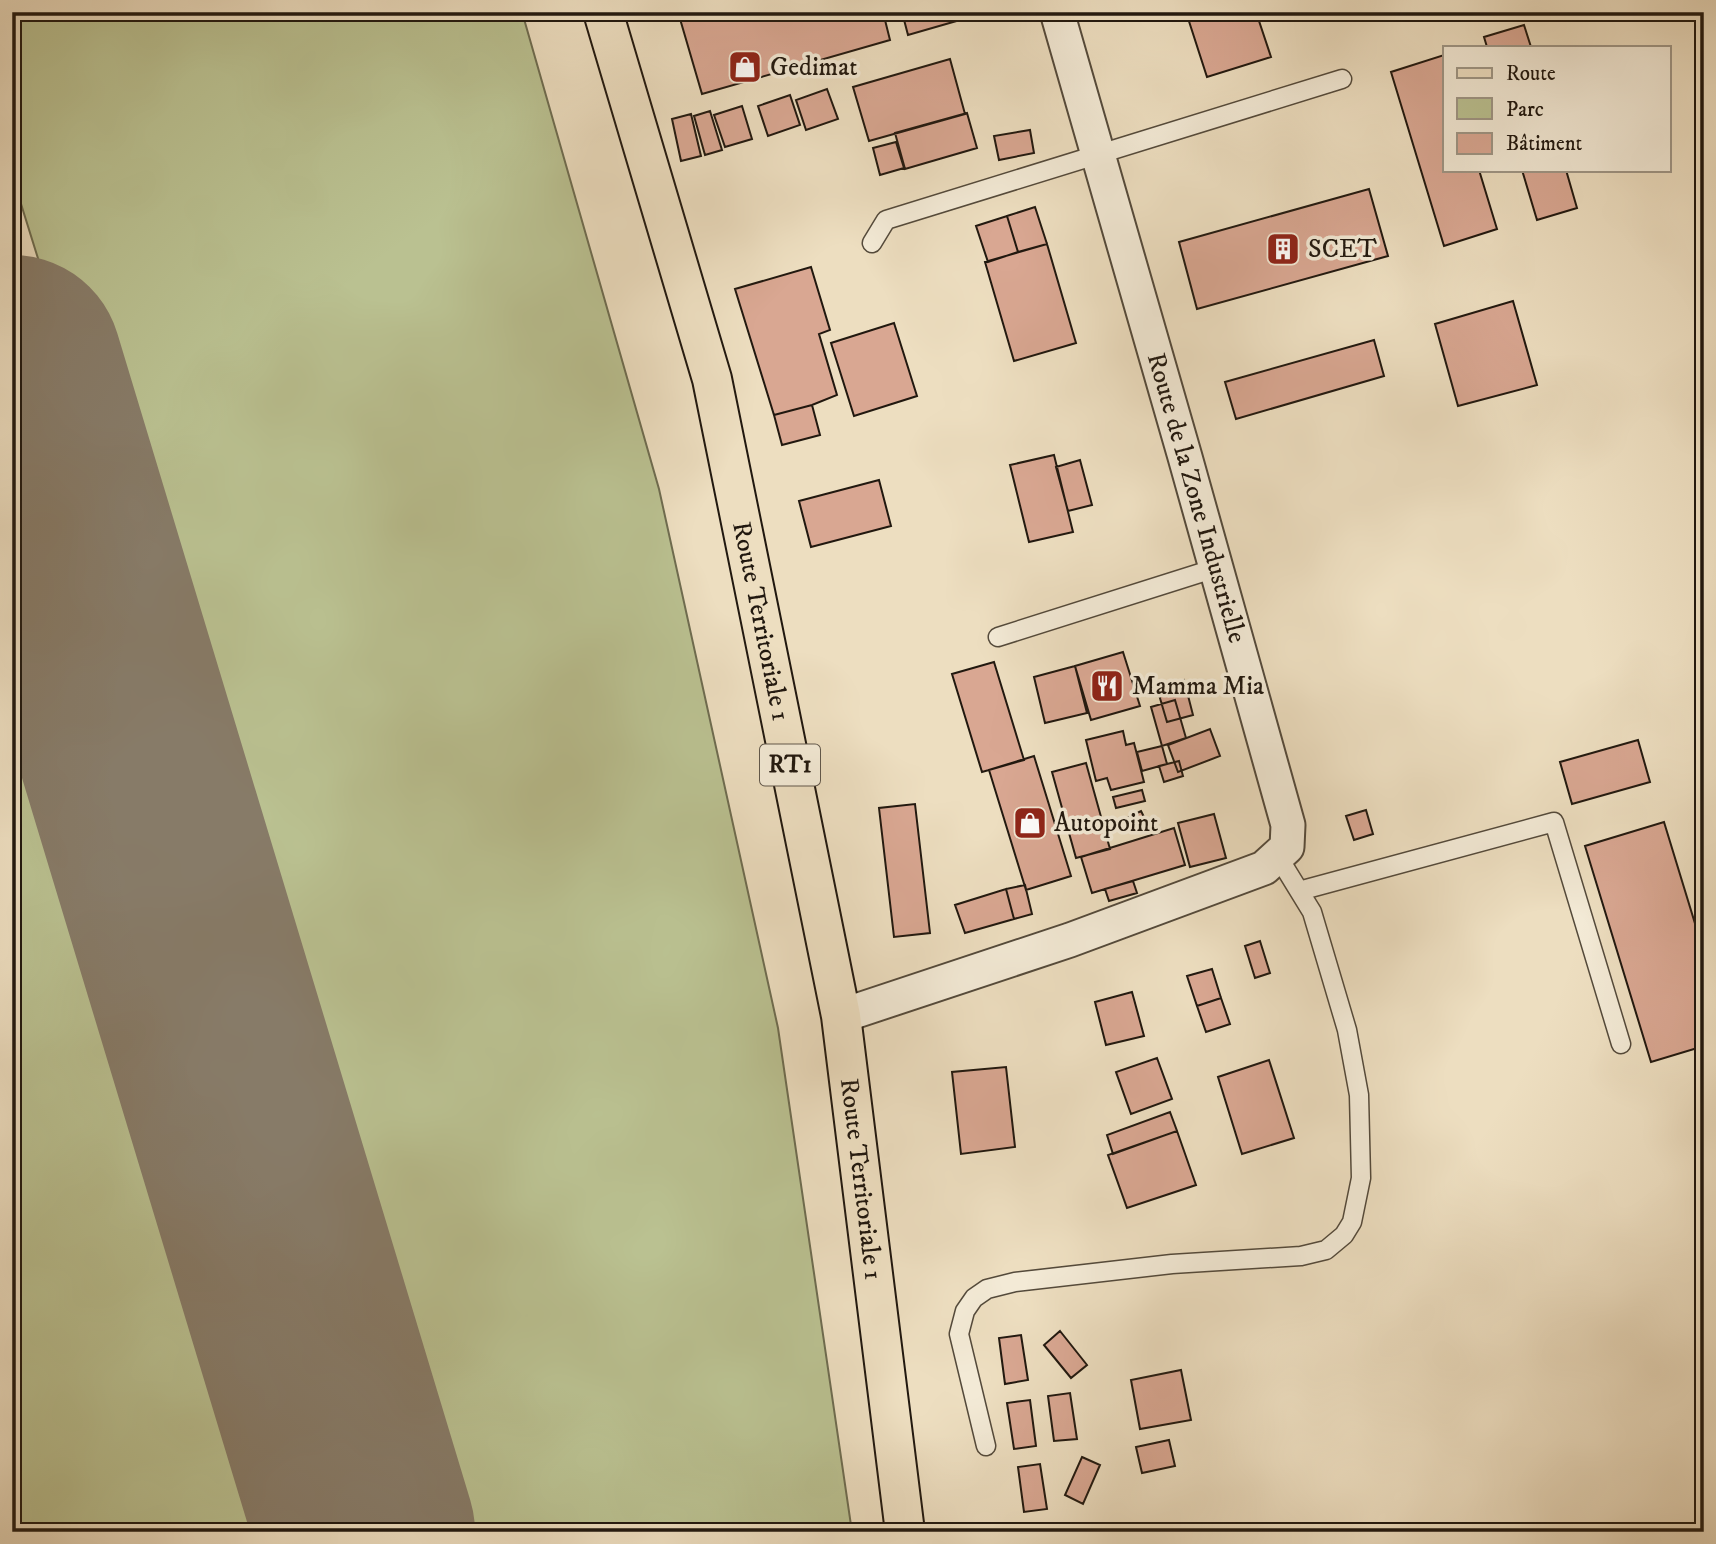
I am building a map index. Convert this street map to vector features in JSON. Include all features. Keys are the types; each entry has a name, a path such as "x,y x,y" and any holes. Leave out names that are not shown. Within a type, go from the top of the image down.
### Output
{"main road":[{"name":"Route Territoriale 1","path":"603,12 712,379 841,1016 905,1532"}],"street":[{"name":"Route de la Zone Industrielle","path":"1057,12 1288,825 1287,847 1277,855"},
{"path":"841,1016 1070,940 1264,868 1277,855"}],"lane":[{"path":"872,243 886,220 1342,79"},
{"path":"999,637 1216,568"},
{"path":"1299,891 1554,822 1621,1044"},
{"path":"986,1446 959,1334 965,1311 974,1298 987,1289 1015,1282 1172,1264 1301,1256 1326,1250 1344,1235 1352,1222 1362,1178 1359,1095 1347,1030 1312,912 1277,855"}],"green space":[{"path":"12,12 522,12 659,489 778,1028 852,1532 435,1532 12,175"},
{"path":"12,704 263,1532 12,1532"}],"building":[{"name":"Gedimat","path":"678,12 883,12 890,40 702,94"},
{"path":"902,12 966,12 967,18 908,35"},
{"path":"1186,12 1256,12 1271,57 1207,77"},
{"path":"1524,25 1531,46 1487,46 1484,37"},
{"name":"SCET","path":"1443,55 1443,172 1480,172 1497,229 1444,246 1391,72"},
{"path":"950,59 965,114 869,141 853,87"},
{"path":"827,89 838,119 806,130 796,100"},
{"path":"790,95 800,125 768,136 758,106"},
{"path":"742,106 752,139 725,147 714,115"},
{"path":"710,111 722,150 705,155 694,116"},
{"path":"967,113 977,148 905,169 895,133"},
{"path":"691,114 701,156 681,161 672,119"},
{"path":"1030,130 1034,153 999,160 994,136"},
{"path":"896,142 904,168 880,175 873,148"},
{"path":"1523,172 1567,172 1577,208 1537,220"},
{"name":"SCET","path":"1369,189 1388,256 1197,309 1179,242"},
{"path":"1035,207 1047,244 1018,252 1007,216"},
{"path":"1007,216 1018,252 988,262 976,226"},
{"path":"1047,244 1076,343 1014,361 985,262"},
{"path":"811,267 830,330 819,334 837,395 774,415 735,289"},
{"path":"1513,301 1537,385 1458,406 1435,324"},
{"path":"894,323 917,396 854,416 831,343"},
{"path":"1374,340 1384,376 1236,419 1225,382"},
{"path":"812,405 820,435 782,445 774,415"},
{"path":"1054,455 1073,532 1029,542 1010,465"},
{"path":"1080,460 1092,505 1068,511 1056,467"},
{"path":"879,480 891,526 811,547 799,501"},
{"name":"Mamma Mia","path":"1123,652 1140,706 1091,720 1075,666"},
{"name":"Autopoint","path":"994,662 1024,760 982,772 952,674"},
{"name":"Mamma Mia","path":"1075,666 1087,713 1045,723 1034,677"},
{"path":"1184,680 1193,715 1167,722 1157,688"},
{"path":"1175,700 1186,738 1162,746 1151,707"},
{"path":"1210,729 1220,756 1178,772 1168,745"},
{"path":"1123,731 1126,745 1134,743 1144,782 1111,790 1107,778 1096,781 1086,740"},
{"path":"1638,740 1650,782 1572,804 1560,762"},
{"path":"1162,746 1167,764 1142,771 1137,752"},
{"name":"Autopoint","path":"1034,756 1071,876 1026,890 989,770"},
{"path":"1179,761 1183,776 1164,782 1159,766"},
{"path":"1086,763 1110,849 1076,858 1052,772"},
{"path":"1142,790 1145,801 1116,808 1113,797"},
{"path":"915,804 930,933 894,937 879,808"},
{"path":"1366,810 1373,834 1354,840 1346,816"},
{"path":"1141,811 1146,821 1128,830 1123,820"},
{"path":"1214,814 1226,858 1190,867 1178,823"},
{"path":"1664,822 1704,953 1704,1046 1651,1062 1585,846"},
{"path":"1174,828 1185,865 1092,893 1081,857"},
{"path":"1133,881 1137,893 1109,901 1105,889"},
{"path":"1025,885 1032,914 1014,919 1006,889"},
{"name":"Autopoint","path":"1006,889 1014,919 965,933 955,905"},
{"path":"1260,941 1270,973 1255,978 1245,946"},
{"path":"1212,969 1221,998 1197,1006 1187,976"},
{"path":"1132,992 1144,1036 1106,1045 1095,1002"},
{"path":"1221,998 1230,1024 1206,1032 1197,1006"},
{"path":"1157,1058 1172,1099 1131,1114 1116,1072"},
{"path":"1269,1060 1294,1138 1242,1154 1218,1077"},
{"path":"1006,1067 1015,1147 961,1154 952,1072"},
{"path":"1170,1112 1177,1131 1113,1154 1107,1135"},
{"path":"1177,1131 1196,1185 1127,1208 1108,1155"},
{"path":"1060,1331 1087,1365 1071,1378 1044,1345"},
{"path":"1021,1335 1028,1380 1005,1384 999,1338"},
{"path":"1181,1370 1191,1420 1140,1429 1131,1380"},
{"path":"1070,1393 1077,1439 1054,1441 1048,1396"},
{"path":"1030,1400 1036,1446 1014,1449 1007,1403"},
{"path":"1169,1440 1175,1466 1142,1473 1136,1447"},
{"path":"1082,1457 1100,1465 1083,1504 1065,1495"},
{"path":"1040,1464 1047,1509 1024,1512 1018,1467"}],"runway":[{"path":"12,365 365,1532"}],"place":[{"name":"Gedimat","path":"745,67"},
{"name":"SCET","path":"1283,249"},
{"name":"Mamma Mia","path":"1107,686"},
{"name":"Autopoint","path":"1030,823"}]}
